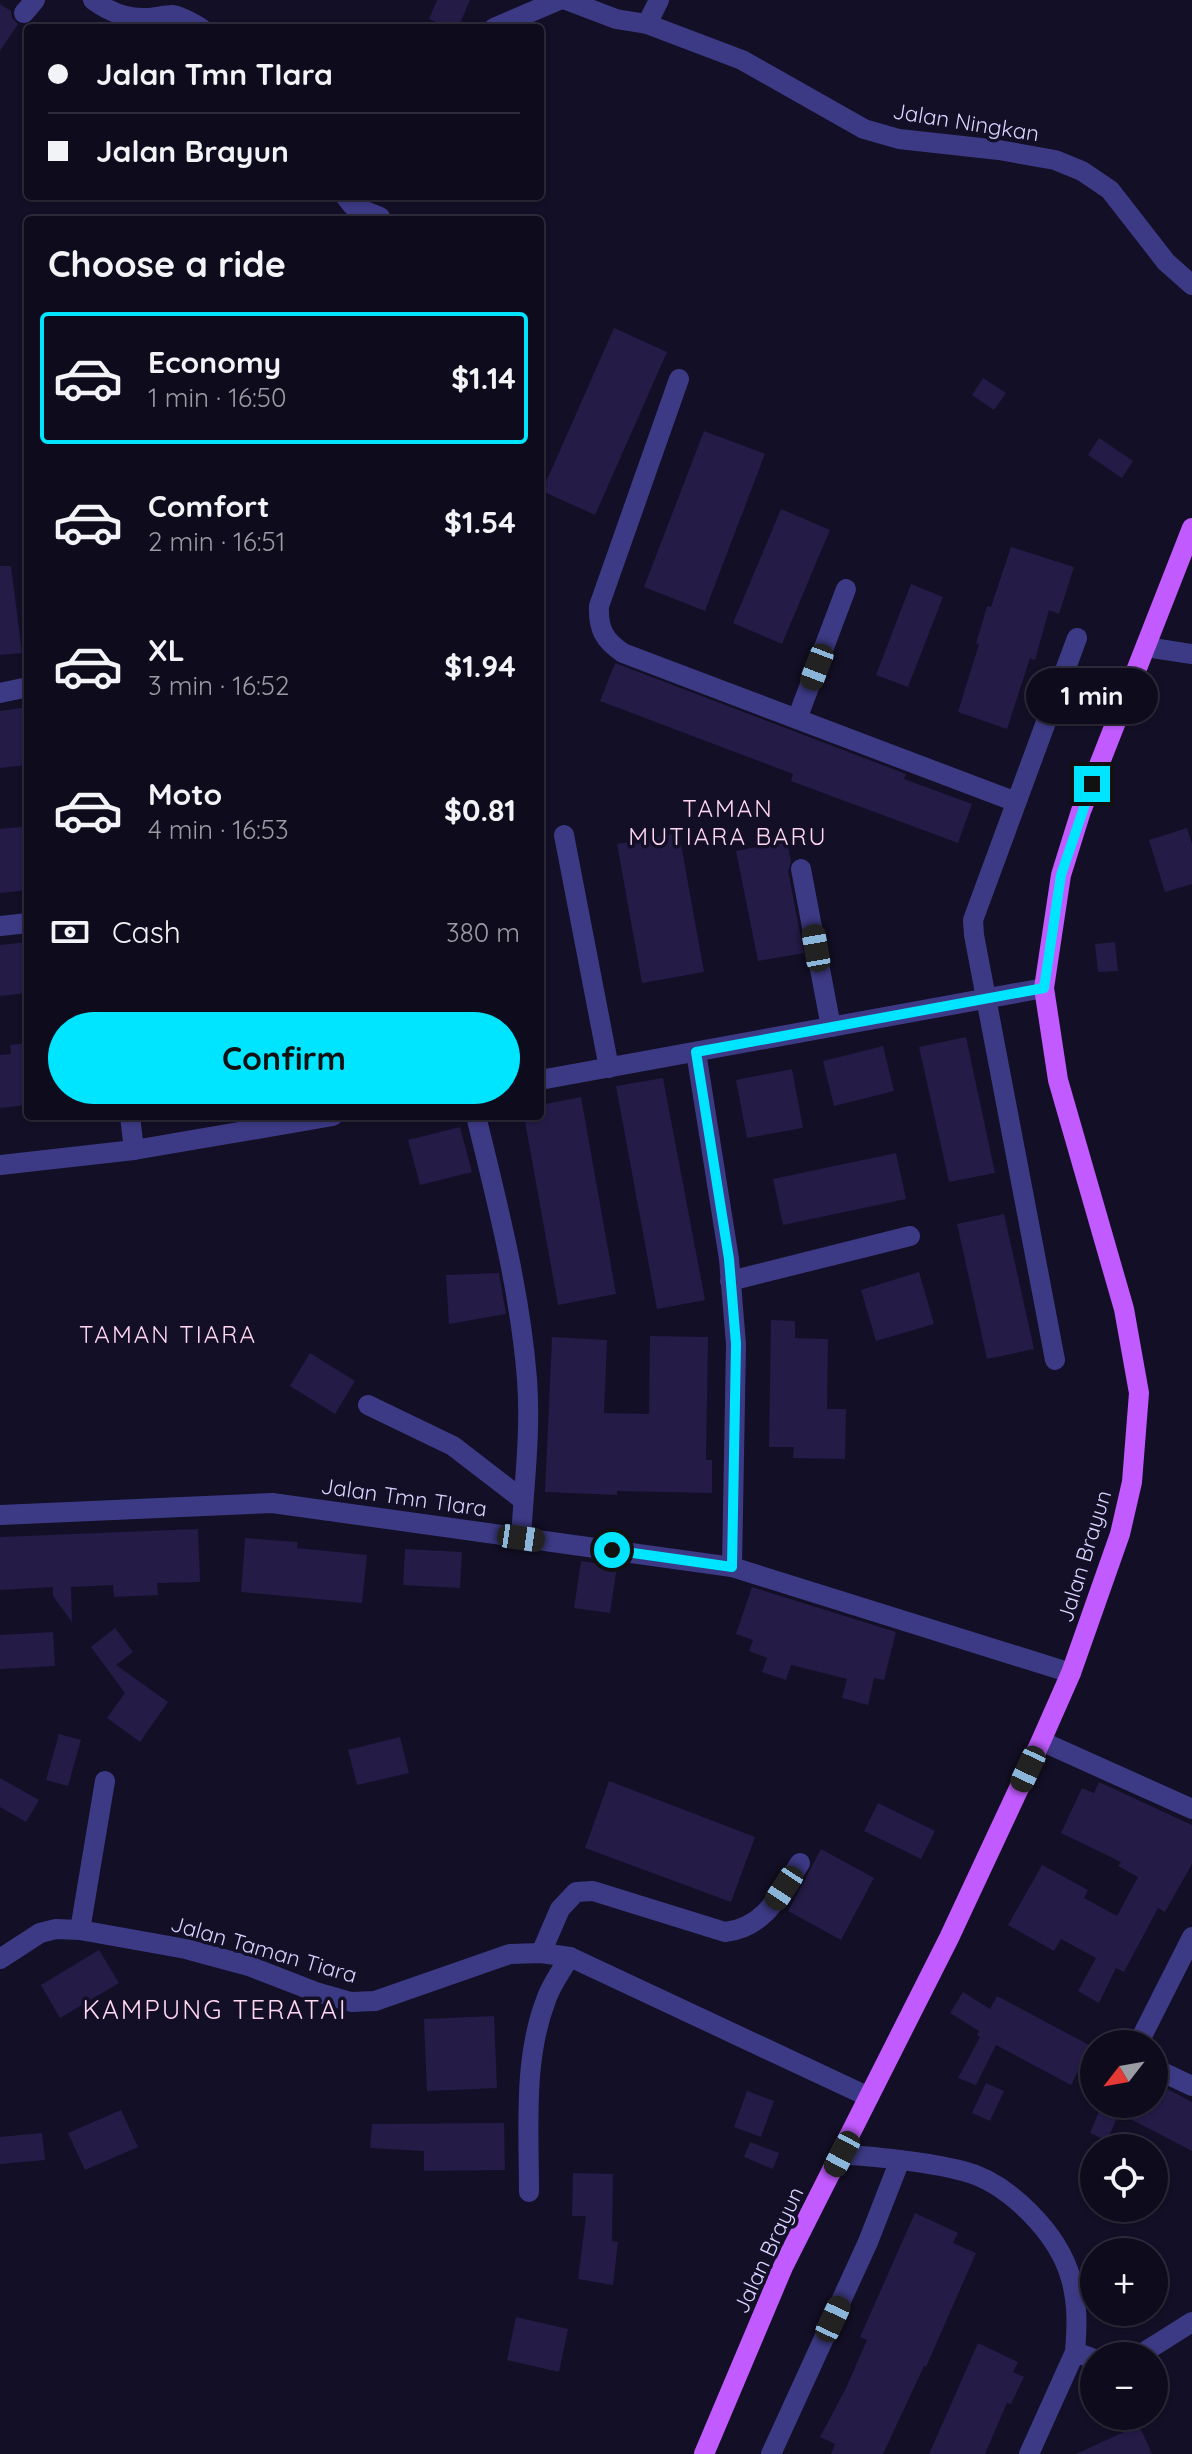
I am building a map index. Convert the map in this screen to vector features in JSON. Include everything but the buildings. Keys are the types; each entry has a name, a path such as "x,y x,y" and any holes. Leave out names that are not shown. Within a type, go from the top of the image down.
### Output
{"main road":[{"name":"Jalan Brayun","path":"704,2454 783,2267 949,1938 1041,1741 1071,1673 1120,1534 1132,1482 1139,1393 1124,1309 1058,1080 1044,988 1061,875 1081,811 1192,528"}],"street":[{"path":"93,0 108,10 126,16 145,19 172,15 193,24"},
{"path":"503,24 559,0"},
{"name":"Jalan Ningkan","path":"566,0 616,19 647,24 742,60 864,129 899,139 999,150 1055,160 1082,171 1110,190 1166,262 1192,285"},
{"path":"647,24 659,0"},
{"path":"348,200 353,206 378,216"},
{"path":"679,379 599,606 598,621 608,643 623,653 1016,802"},
{"path":"797,719 846,589"},
{"path":"1055,1360 973,920 1077,638"},
{"path":"1146,647 1192,654"},
{"path":"0,693 24,688"},
{"path":"564,835 609,1068"},
{"path":"801,869 831,1027"},
{"path":"0,926 24,923"},
{"path":"544,1079 1044,988"},
{"path":"696,1052 730,1281 736,1344 732,1567"},
{"path":"130,1120 134,1150"},
{"path":"0,1165 134,1150 311,1120"},
{"path":"477,1120 520,1318 527,1381 528,1437 521,1538"},
{"path":"730,1281 910,1236"},
{"path":"368,1405 453,1446 523,1500"},
{"name":"Jalan Tmn TIara","path":"0,1515 272,1503 732,1567 1071,1673"},
{"path":"1041,1741 1192,1809"},
{"path":"80,1930 105,1781"},
{"path":"541,1953 560,1909 576,1892 593,1891 631,1900 725,1932 735,1931 768,1913 800,1863"},
{"name":"Jalan Taman Tiara","path":"0,1959 40,1933 56,1929 80,1930 186,1949 249,1966 351,2002 375,2001 510,1954 541,1953 570,1957 869,2097"},
{"path":"1145,2030 1192,1937"},
{"path":"529,2192 529,2106 540,2017 552,1986 570,1957"},
{"path":"1168,2075 1192,2086"},
{"path":"842,2154 900,2160 965,2172 1008,2192 1056,2246 1070,2275 1081,2342"},
{"path":"771,2454 868,2242 900,2160"},
{"path":"1160,2342 1192,2322"},
{"path":"1029,2454 1080,2363"}],"district":[{"name":"TAMAN MUTIARA BARU","path":"728,822"},
{"name":"TAMAN TIARA","path":"168,1334"},
{"name":"KAMPUNG TERATAI","path":"215,2009"}],"route":[{"path":"612,1550 732,1567 736,1344 729,1259 696,1052 1044,988 1061,875 1092,784"}]}
